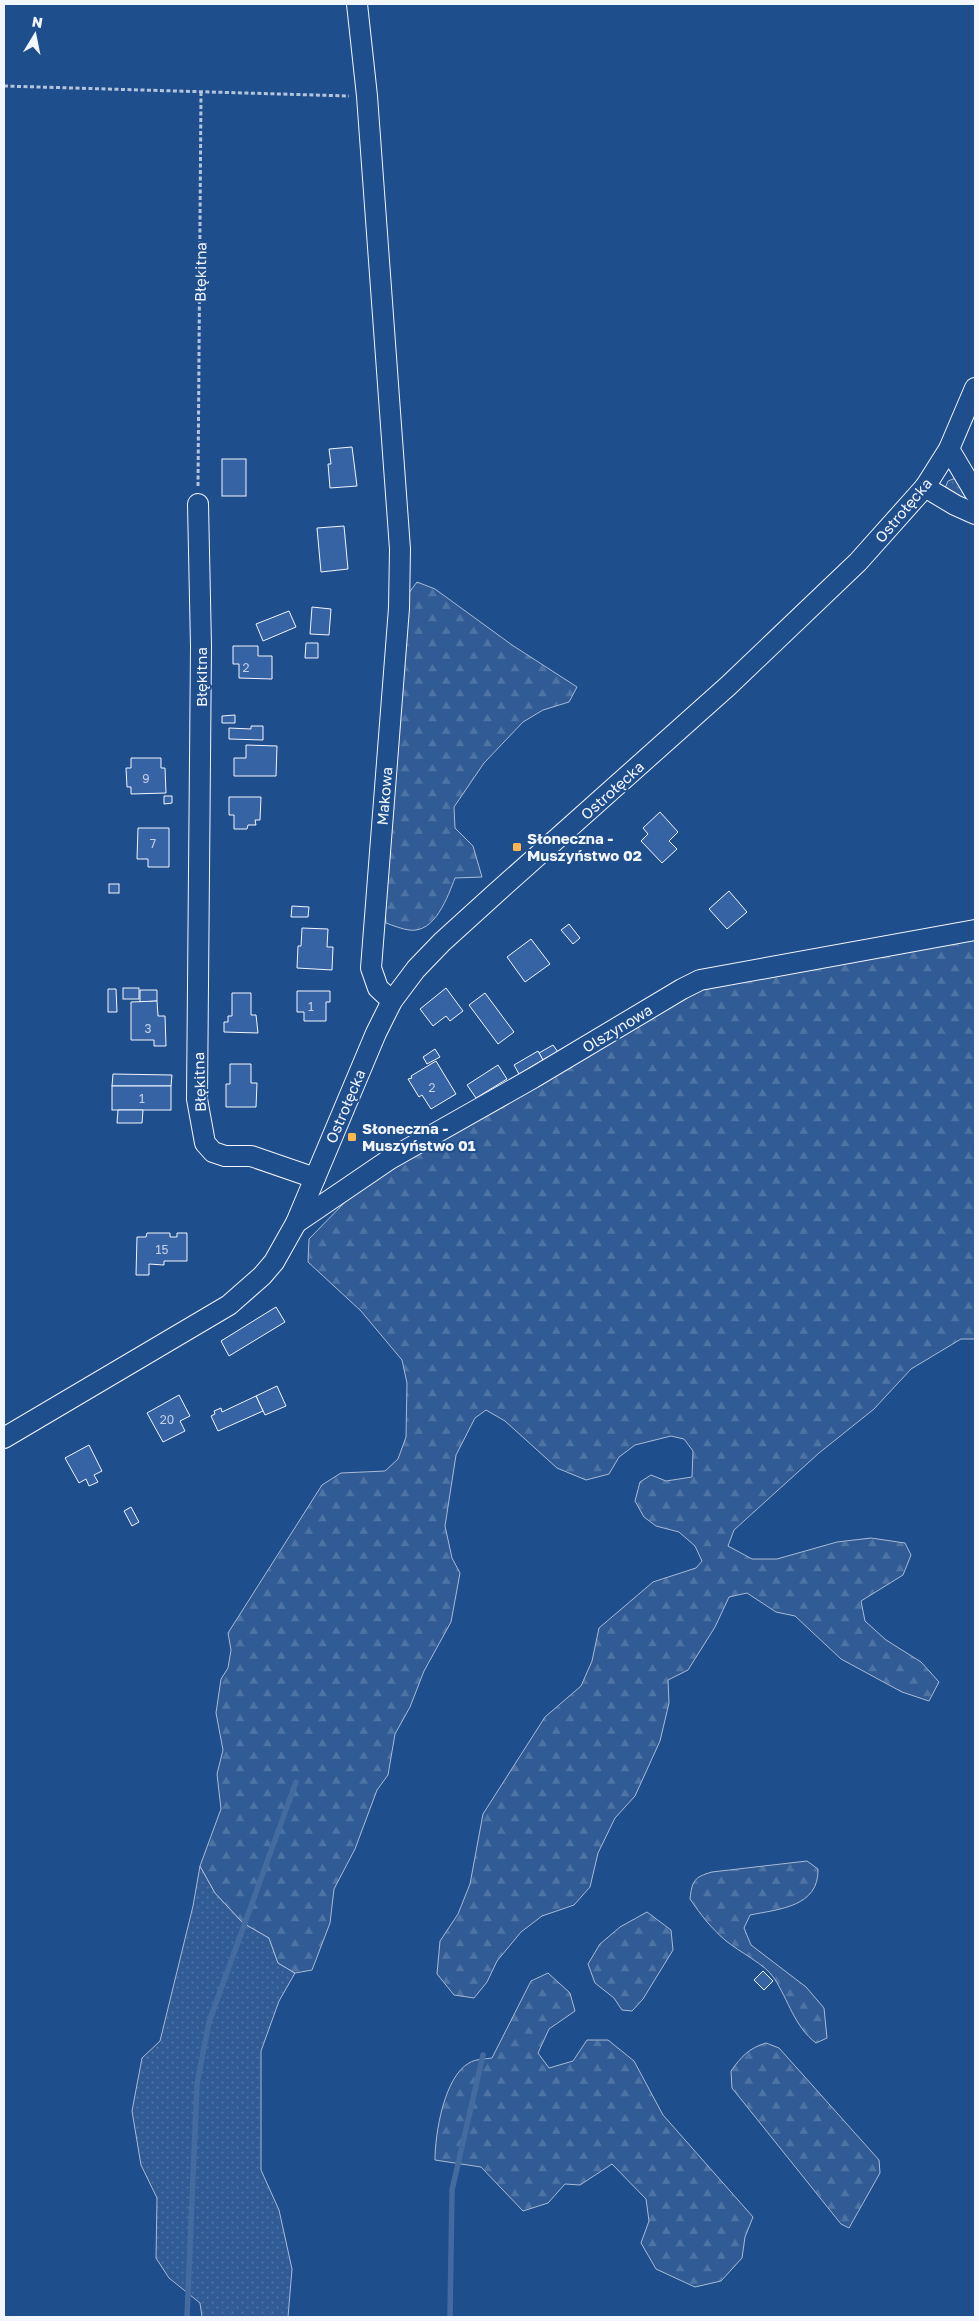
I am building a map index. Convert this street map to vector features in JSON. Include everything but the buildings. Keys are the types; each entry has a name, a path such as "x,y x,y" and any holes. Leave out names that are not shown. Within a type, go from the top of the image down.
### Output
{"street":[{"name":"Makowa","path":"357,4 367,96 400,519 400,584 371,968 378,988 392,1001"},
{"name":"Ostrołęcka","path":"4,1438 177,1338 230,1305 274,1262 296,1224 355,1079 392,1001 416,969 442,942 728,686 858,562 925,487 949,449 975,388"},
{"path":"949,449 975,493"},
{"path":"925,487 975,514"},
{"name":"Błękitna","path":"198,504 201,646 197,1098 204,1143 213,1152 226,1156 251,1156 315,1178"},
{"name":"Olszynowa","path":"296,1224 390,1159 700,980 975,930"}],"path":[{"path":"4,86 367,96"},
{"name":"Błękitna","path":"198,504 201,92"}],"green space":[{"path":"959,479 966,483 970,505 945,488 948,481"},
{"path":"417,582 435,589 512,645 577,687 569,702 543,710 523,722 484,763 454,807 455,828 473,846 482,877 455,878 449,894 433,920 418,930 409,930 386,923 385,909 408,594"},
{"path":"975,935 975,1339 961,1339 911,1369 874,1409 819,1453 734,1530 728,1546 752,1559 777,1559 837,1542 871,1538 905,1543 911,1555 903,1575 861,1601 865,1621 886,1640 921,1662 939,1682 929,1701 902,1692 841,1659 795,1616 776,1612 747,1593 729,1597 715,1627 688,1670 668,1680 669,1703 660,1741 635,1796 615,1818 598,1853 590,1887 574,1905 542,1916 521,1932 497,1961 487,1982 474,1998 454,1995 437,1974 440,1941 458,1914 470,1884 483,1814 545,1717 581,1686 592,1661 599,1628 653,1582 696,1568 702,1561 695,1546 679,1532 656,1526 644,1517 635,1501 640,1482 651,1475 666,1481 692,1477 693,1451 684,1439 671,1436 635,1445 619,1457 609,1474 586,1480 557,1468 505,1421 486,1410 475,1418 456,1455 445,1526 452,1558 460,1573 451,1622 424,1671 410,1707 395,1734 388,1775 377,1790 355,1849 334,1889 330,1923 312,1970 295,1973 278,1963 269,1938 243,1923 215,1893 200,1866 221,1809 217,1774 223,1750 216,1713 221,1679 228,1668 231,1650 228,1633 322,1485 341,1473 385,1471 398,1459 406,1437 407,1383 402,1360 361,1311 308,1262 309,1239 349,1198 394,1162 684,994 714,982"},
{"path":"807,1861 818,1869 817,1882 805,1899 785,1908 750,1915 744,1928 751,1945 806,1987 824,2008 827,2038 816,2043 802,2029 770,1973 720,1935 706,1921 690,1899 695,1881 712,1872"},
{"path":"200,1866 215,1893 243,1923 269,1938 278,1963 295,1973 279,2001 261,2051 261,2170 279,2210 292,2269 288,2317 202,2317 200,2303 169,2278 156,2258 157,2198 141,2165 132,2111 142,2058 160,2041 193,1906"},
{"path":"647,1912 671,1930 673,1950 643,1999 632,2011 622,2010 614,1998 595,1983 588,1964 600,1944 620,1927"},
{"path":"548,1973 570,1993 575,2011 549,2029 538,2053 549,2068 573,2061 587,2040 608,2040 634,2061 663,2115 753,2217 745,2237 742,2258 721,2281 695,2287 656,2269 641,2243 649,2221 646,2199 612,2164 580,2185 565,2184 548,2203 523,2211 481,2167 435,2160 439,2122 447,2093 453,2080 460,2070 469,2063 492,2058 531,1981"},
{"path":"766,2043 779,2048 879,2160 880,2173 849,2228 841,2224 732,2088 731,2071 750,2050"}],"waterway":[{"path":"187,2317 197,2084 209,2022 296,1782"},
{"path":"450,2317 452,2190 483,2055"}],"place":[{"name":"Słoneczna - Muszyństwo 02","path":"517,847"},
{"name":"Słoneczna - Muszyństwo 01","path":"352,1137"}]}
